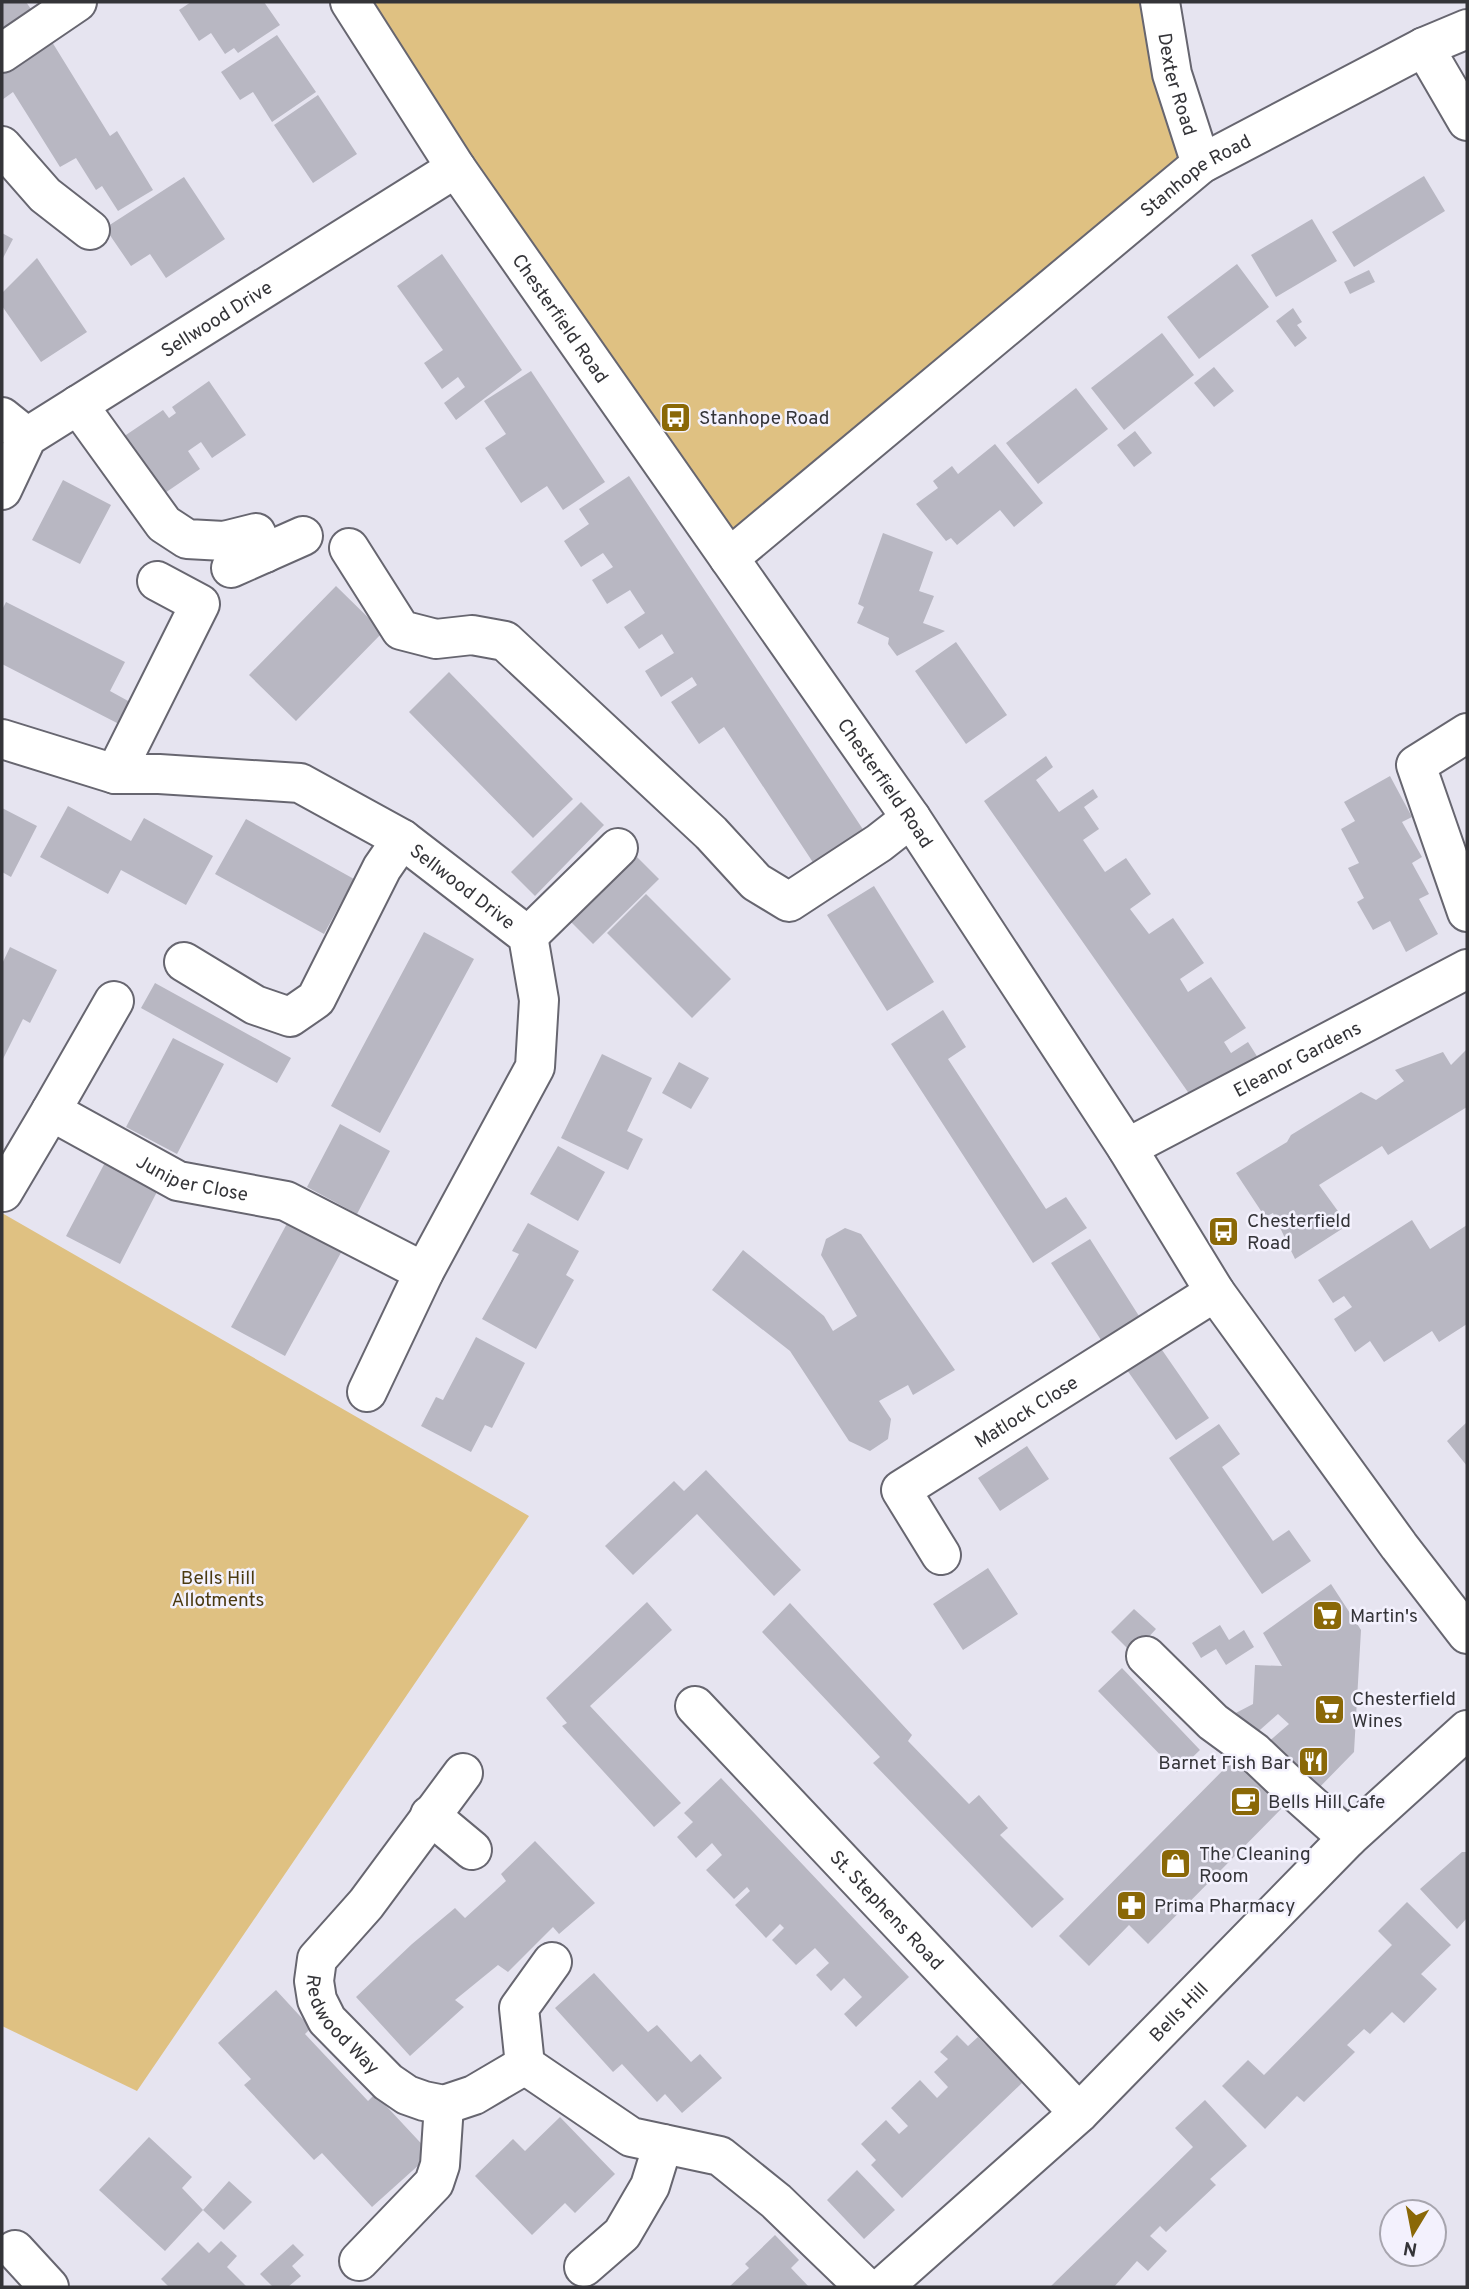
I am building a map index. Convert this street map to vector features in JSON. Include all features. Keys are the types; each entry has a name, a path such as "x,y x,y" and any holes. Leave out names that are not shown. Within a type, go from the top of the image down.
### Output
{"street":[{"path":"2,54 77,2"},
{"name":"Chesterfield Road","path":"350,2 456,168 911,818 1127,1147 1215,1292 1399,1546 1467,1634"},
{"name":"Dexter Road","path":"1160,2 1172,74 1201,164"},
{"name":"Stanhope Road","path":"729,558 1201,164 1424,47 1467,29"},
{"path":"1424,47 1467,121"},
{"path":"2,146 45,195 90,230"},
{"name":"Sellwood Drive","path":"2,490 14,427 78,405 456,168"},
{"path":"78,405 164,524 187,539 224,541 256,533 265,553"},
{"path":"231,568 303,536"},
{"path":"349,548 401,631 436,639 472,635 505,641 711,834 756,882 789,902 879,843 911,818"},
{"path":"115,774 200,604 157,581"},
{"path":"1467,733 1416,765 1467,912"},
{"name":"Sellwood Drive","path":"2,740 115,774 159,774 300,783 402,839 528,936 539,1000 536,1067 424,1272 367,1392"},
{"path":"184,962 255,1005 290,1017 316,999 382,868 402,839"},
{"path":"528,936 618,848"},
{"name":"Eleanor Gardens","path":"1127,1147 1467,969"},
{"path":"3,1192 114,1001"},
{"name":"Juniper Close","path":"51,1111 178,1181 286,1201 424,1272"},
{"name":"Matlock Close","path":"941,1555 901,1490 1215,1292"},
{"path":"1146,1656 1213,1722 1254,1752 1348,1838"},
{"name":"St. Stephens Road","path":"695,1706 1079,2113"},
{"name":"Bells Hill","path":"883,2287 1079,2113 1348,1838 1467,1730"},
{"name":"Redwood Way","path":"444,2105 407,2095 388,2082 327,2020 317,2000 314,1982 317,1959 366,1904 463,1773"},
{"path":"430,1815 472,1850"},
{"path":"524,2065 519,2008 552,1962"},
{"path":"359,2261 434,2183 439,2165 444,2105 474,2095 524,2065"},
{"path":"524,2065 631,2137 720,2156 776,2201 865,2287"},
{"path":"584,2267 622,2234 650,2186 663,2144"},
{"path":"15,2250 49,2287"}],"green space":[{"path":"350,2 1180,2 1201,164 729,558"},
{"name":"Bells Hill Allotments","path":"2,1213 529,1516 137,2091 2,2026"}],"building":[{"path":"2,2 26,2 31,9 2,29"},
{"path":"191,2 264,2 280,25 238,53 234,48 225,54 211,33 199,41 179,10"},
{"path":"277,35 316,92 272,122 253,92 240,100 221,72"},
{"path":"49,37 110,136 117,131 153,190 118,211 102,186 96,190 76,158 60,167 13,92 2,100 2,66"},
{"path":"318,95 357,154 313,183 274,125"},
{"path":"1424,176 1445,211 1354,267 1332,232"},
{"path":"184,177 225,239 166,278 150,254 131,266 105,228"},
{"path":"1312,219 1337,261 1276,297 1251,255"},
{"path":"2,233 13,239 2,260"},
{"path":"442,254 522,370 456,420 444,403 465,387 458,377 442,389 424,363 443,350 397,286"},
{"path":"37,258 87,332 41,362 2,306 2,293"},
{"path":"1237,264 1269,307 1199,359 1167,317"},
{"path":"1369,270 1375,282 1350,294 1344,282"},
{"path":"1293,308 1302,322 1297,325 1307,338 1295,347 1276,321"},
{"path":"1162,333 1194,375 1124,430 1091,388"},
{"path":"1214,367 1234,391 1214,407 1194,383"},
{"path":"531,371 605,482 563,510 547,486 521,503 485,448 506,434 484,401"},
{"path":"209,381 246,435 212,458 201,442 188,451 200,469 162,495 123,437 163,410 169,418 176,413 172,407"},
{"path":"1076,388 1108,429 1038,484 1006,443"},
{"path":"1135,431 1152,453 1134,467 1117,445"},
{"path":"995,444 1043,503 1014,527 1000,510 957,545 951,538 946,541 916,504 938,488 933,481 952,466 958,474"},
{"path":"629,476 864,831 814,864 724,727 699,744 671,702 697,685 692,677 661,697 645,671 674,653 662,634 639,649 624,627 645,613 630,590 607,604 592,580 613,567 603,553 581,567 564,541 589,524 579,509"},
{"path":"63,480 111,505 80,564 32,540"},
{"path":"883,533 933,552 919,591 934,596 923,623 945,631 897,656 888,644 889,638 857,623 864,607 858,604"},
{"path":"336,586 383,632 296,721 249,675"},
{"path":"6,602 125,662 110,691 130,702 119,724 2,664 2,610"},
{"path":"956,642 1007,715 966,744 915,671"},
{"path":"449,672 573,799 533,838 409,712"},
{"path":"1046,756 1053,767 1036,780 1059,812 1093,789 1098,797 1084,807 1099,829 1083,840 1105,872 1126,858 1151,894 1130,909 1149,934 1173,918 1204,963 1180,979 1188,992 1211,977 1246,1028 1224,1042 1231,1053 1248,1042 1260,1061 1197,1105 984,801"},
{"path":"1390,776 1412,817 1402,822 1422,857 1412,863 1429,894 1419,899 1438,934 1406,952 1390,921 1373,930 1357,902 1364,898 1348,868 1359,863 1341,829 1355,821 1344,802"},
{"path":"581,802 604,825 535,896 511,872"},
{"path":"68,806 131,841 144,818 213,856 186,905 121,870 108,894 40,857"},
{"path":"2,808 37,826 11,877 2,872"},
{"path":"246,819 354,879 324,934 215,874"},
{"path":"637,857 659,879 593,944 571,922"},
{"path":"874,886 934,982 887,1011 827,915"},
{"path":"646,894 731,979 692,1018 607,933"},
{"path":"424,932 474,959 380,1133 331,1106"},
{"path":"10,947 57,970 30,1023 23,1019 2,1061 2,964"},
{"path":"155,983 291,1058 277,1083 141,1008"},
{"path":"943,1010 966,1047 948,1059 1046,1209 1066,1197 1087,1228 1033,1263 891,1044"},
{"path":"173,1038 224,1064 177,1154 126,1127"},
{"path":"1467,1049 1467,1107 1388,1155 1382,1146 1319,1185 1348,1225 1295,1259 1273,1213 1265,1217 1236,1173 1361,1092 1376,1100 1404,1081 1395,1070 1443,1052 1451,1065"},
{"path":"602,1054 652,1078 627,1131 643,1139 628,1170 561,1138"},
{"path":"679,1062 709,1078 691,1109 662,1093"},
{"path":"340,1124 390,1151 357,1214 307,1187"},
{"path":"558,1146 605,1172 578,1221 530,1194"},
{"path":"109,1155 162,1182 120,1264 66,1236"},
{"path":"290,1218 344,1247 285,1356 231,1327"},
{"path":"1412,1220 1430,1249 1467,1225 1467,1324 1439,1342 1432,1331 1384,1362 1370,1341 1355,1352 1334,1319 1352,1307 1344,1296 1333,1303 1318,1280"},
{"path":"528,1223 579,1251 566,1275 574,1280 536,1349 482,1319 519,1254 512,1251"},
{"path":"845,1228 861,1234 955,1370 913,1395 908,1385 879,1401 891,1419 888,1439 870,1451 849,1441 790,1351 712,1290 743,1250 824,1316 833,1331 857,1316 821,1255 826,1239"},
{"path":"1090,1239 1139,1316 1101,1340 1051,1263"},
{"path":"476,1337 525,1363 492,1428 485,1425 471,1452 421,1426 436,1397 443,1400"},
{"path":"1160,1347 1209,1418 1176,1440 1127,1370"},
{"path":"1467,1422 1467,1466 1447,1441"},
{"path":"1219,1424 1240,1454 1222,1467 1273,1541 1289,1530 1311,1561 1262,1594 1169,1458"},
{"path":"1027,1446 1049,1479 1000,1511 978,1478"},
{"path":"706,1470 801,1570 774,1596 697,1514 633,1575 605,1546 674,1481 684,1491"},
{"path":"988,1568 1018,1614 963,1650 933,1604"},
{"path":"1331,1584 1361,1630 1354,1752 1314,1793 1266,1744 1289,1724 1278,1714 1252,1737 1232,1715 1253,1704 1255,1665 1282,1666 1263,1633"},
{"path":"647,1602 672,1630 590,1706 681,1803 654,1827 562,1726 567,1723 546,1698"},
{"path":"790,1603 912,1735 908,1741 969,1804 979,1795 1008,1828 1000,1835 1064,1899 1032,1928 873,1763 880,1757 762,1632"},
{"path":"1134,1609 1156,1629 1133,1654 1111,1632"},
{"path":"1220,1625 1229,1640 1244,1630 1254,1647 1226,1665 1216,1649 1201,1658 1192,1643"},
{"path":"1122,1668 1200,1750 1177,1772 1098,1691"},
{"path":"1238,1755 1287,1803 1148,1944 1129,1925 1089,1966 1059,1936"},
{"path":"721,1778 909,1977 856,2027 844,2014 862,1997 844,1978 831,1991 816,1975 829,1963 815,1948 796,1965 772,1940 784,1928 780,1924 766,1938 735,1905 750,1891 747,1887 734,1899 706,1870 722,1855 712,1843 696,1858 677,1837 693,1822 684,1813"},
{"path":"535,1841 595,1903 559,1934 553,1927 508,1972 498,1965 455,2000 464,2007 410,2056 356,1997 455,1908 465,1918 506,1881 501,1874"},
{"path":"1462,1852 1467,1852 1467,1918 1457,1929 1420,1889"},
{"path":"1407,1902 1451,1945 1421,1974 1437,1989 1404,2023 1392,2012 1370,2034 1364,2029 1347,2045 1355,2052 1304,2102 1297,2096 1265,2129 1222,2086 1248,2060 1264,2075 1392,1945 1378,1931"},
{"path":"594,1973 648,2032 657,2025 691,2062 700,2054 722,2078 682,2113 665,2094 657,2102 622,2064 613,2072 555,2008"},
{"path":"276,1990 311,2028 305,2034 368,2101 375,2094 431,2154 372,2207 322,2153 314,2160 244,2085 251,2079 218,2043"},
{"path":"957,2035 968,2046 978,2037 1022,2083 902,2198 871,2165 876,2160 861,2144 886,2120 899,2134 908,2126 891,2108 920,2080 937,2098 948,2087 934,2072 948,2059 940,2052"},
{"path":"1205,2100 1247,2146 1210,2179 1216,2185 1166,2232 1160,2226 1150,2236 1167,2251 1148,2271 1137,2261 1114,2287 1050,2287 1193,2147 1175,2128"},
{"path":"560,2117 615,2174 575,2213 565,2203 532,2235 475,2176 513,2139 525,2151"},
{"path":"149,2137 192,2177 182,2188 203,2210 165,2251 99,2190"},
{"path":"857,2170 895,2210 864,2239 827,2200"},
{"path":"229,2181 252,2202 224,2230 203,2210"},
{"path":"775,2235 799,2260 791,2268 809,2287 729,2287 749,2268 745,2264"},
{"path":"221,2241 237,2256 227,2267 247,2287 169,2287 161,2279 198,2242 209,2253"},
{"path":"293,2244 304,2255 292,2266 301,2276 288,2287 273,2287 260,2274"}],"place":[{"name":"Stanhope Road","path":"676,417"},
{"name":"Chesterfield Road","path":"1224,1231"},
{"name":"Martin's","path":"1327,1615"},
{"name":"Chesterfield Wines","path":"1329,1709"},
{"name":"Barnet Fish Bar","path":"1314,1762"},
{"name":"Bells Hill Cafe","path":"1245,1801"},
{"name":"The Cleaning Room","path":"1176,1864"},
{"name":"Prima Pharmacy","path":"1131,1905"}]}
